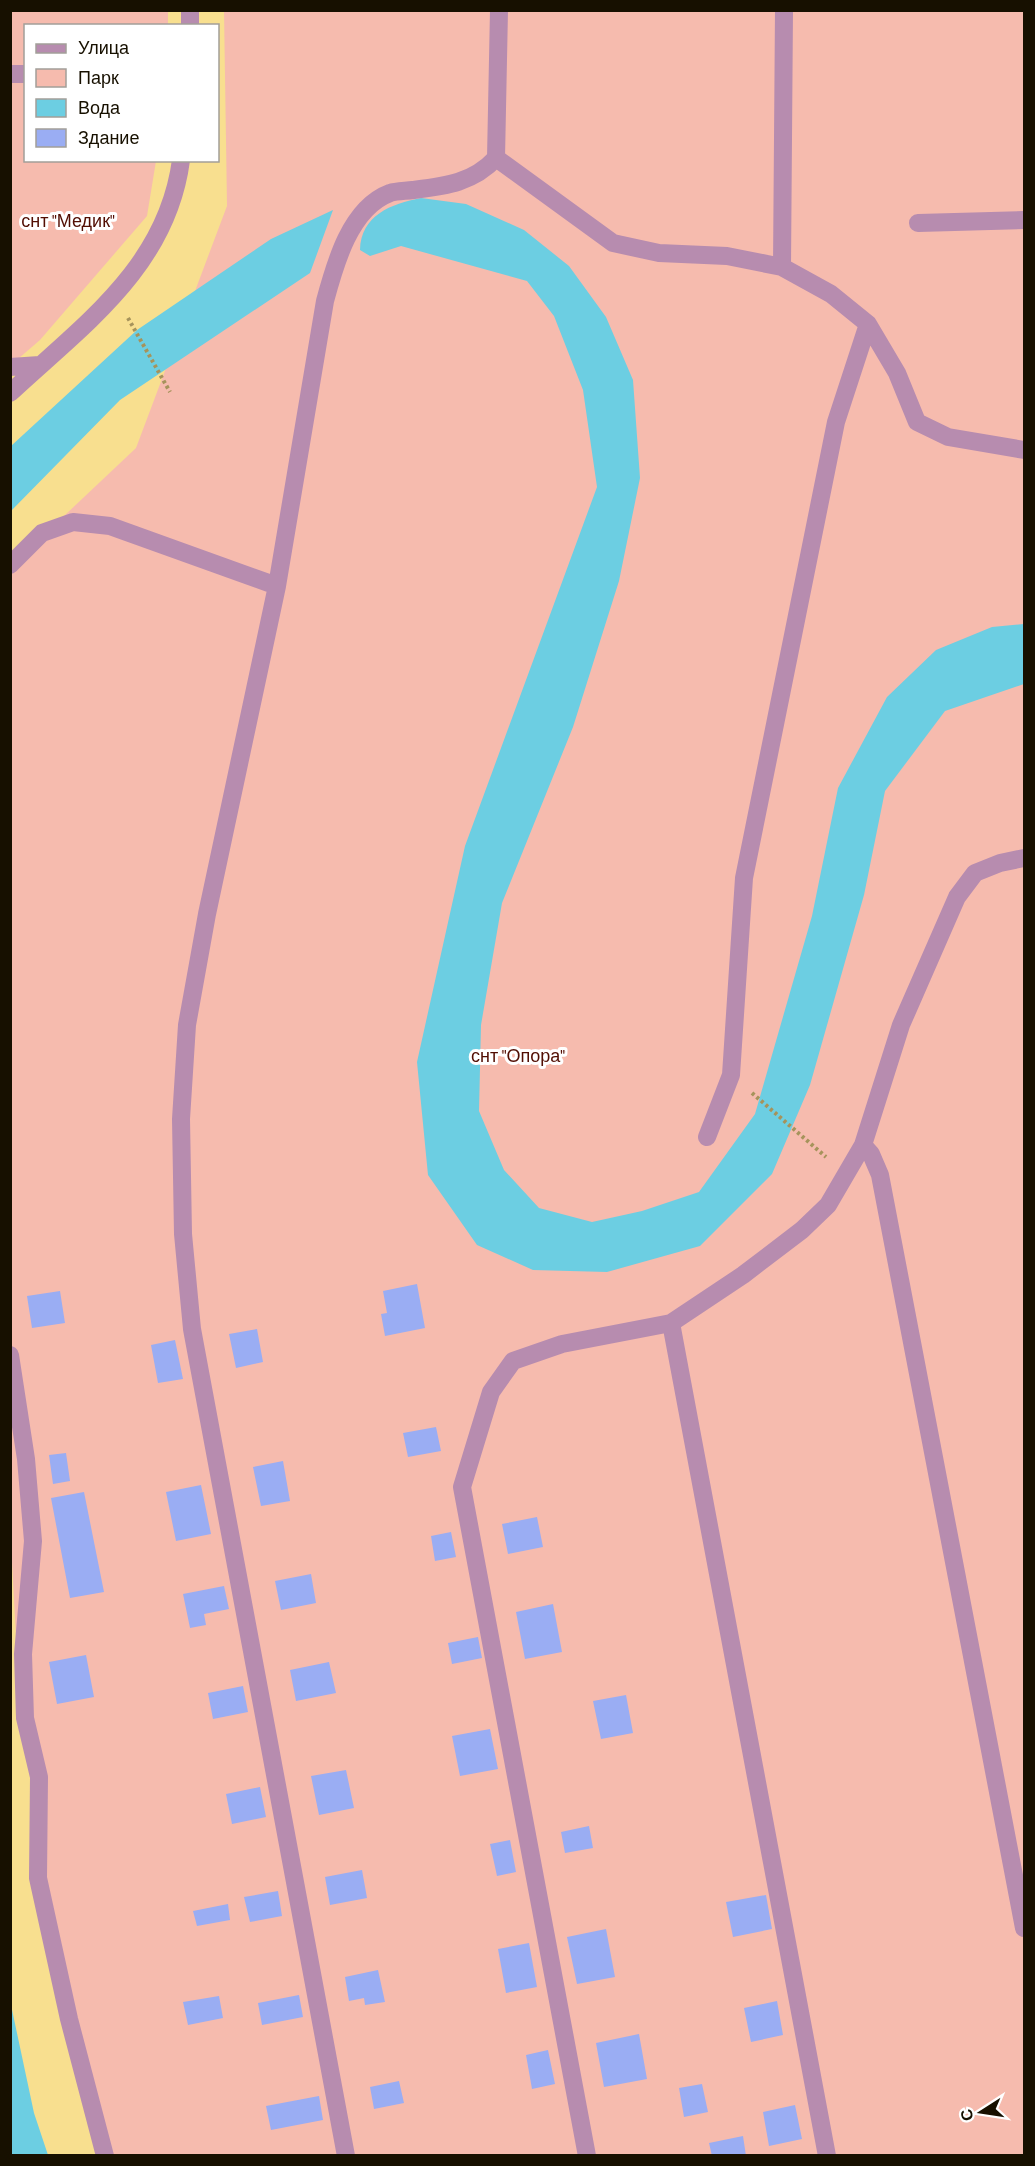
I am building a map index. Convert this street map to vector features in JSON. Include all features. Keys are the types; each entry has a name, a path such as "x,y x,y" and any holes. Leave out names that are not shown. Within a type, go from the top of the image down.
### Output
{"street":[{"path":"346,2156 192,1329 183,1234 181,1119 188,1025 207,914 277,586 325,301 335,263 351,232 368,208 390,193 466,181 485,170 496,158 499,10"},
{"path":"782,267 784,10"},
{"path":"496,158 613,243 659,253 727,256 782,267 831,294 868,324 897,373 917,422 948,437 1024,450"},
{"path":"10,393 115,297 145,259 163,224 180,162"},
{"path":"918,223 1024,220"},
{"path":"707,1137 731,1075 744,878 836,422 868,324"},
{"path":"10,367 40,365"},
{"path":"10,566 42,533 73,522 110,526 277,586"},
{"path":"587,2156 462,1487 490,1392 513,1360 562,1344 671,1323 743,1275 802,1230 828,1205 863,1145 901,1025 957,897 975,873 1000,863 1024,858"},
{"path":"863,1145 871,1154 880,1175 1024,1928"},
{"path":"671,1323 827,2156"},
{"path":"10,1355 26,1459 33,1541 22,1654 25,1718 39,1777 38,1878 69,2019 105,2156"}],"path":[{"path":"133,326 170,392"},
{"path":"753,1094 826,1158"}],"green space":[{"name":"снт \"Медик\"","path":"11,11 168,11 168,24 24,24 24,162 156,162 147,216 40,340 11,365"},
{"name":"снт \"Опора\"","path":"224,11 1024,11 1024,2155 101,2155 60,2015 17,1655 11,1544 10,567 136,448 227,206"}],"water":[{"path":"421,198 466,204 524,230 569,266 606,317 633,380 640,478 619,581 573,727 502,903 481,1025 479,1111 504,1170 539,1208 592,1222 642,1211 699,1192 755,1114 812,916 838,788 887,697 936,650 992,627 1024,624 1024,684 945,711 885,791 864,895 810,1085 772,1174 700,1246 607,1272 533,1270 477,1245 428,1175 417,1062 465,846 597,487 583,390 554,316 527,281 401,246 370,256 360,250 366,228 380,213 399,204"},
{"path":"333,210 310,273 120,400 11,511 11,446 137,330 271,239"},
{"path":"11,2005 34,2113 48,2155 11,2155"}],"building":[{"path":"417,1284 425,1328 385,1336 381,1314 387,1313 383,1291"},
{"path":"60,1291 65,1323 32,1328 27,1296"},
{"path":"257,1329 263,1362 236,1368 229,1334"},
{"path":"175,1340 183,1379 158,1383 151,1345"},
{"path":"436,1427 441,1451 408,1457 403,1433"},
{"path":"66,1453 70,1481 53,1484 49,1455"},
{"path":"283,1461 290,1501 261,1506 253,1467"},
{"path":"201,1485 211,1534 176,1541 166,1492"},
{"path":"84,1492 104,1592 70,1598 51,1498"},
{"path":"537,1517 543,1547 508,1554 502,1524"},
{"path":"451,1532 456,1557 435,1561 431,1536"},
{"path":"311,1574 316,1603 281,1610 275,1581"},
{"path":"224,1586 229,1609 204,1614 206,1625 190,1628 183,1594"},
{"path":"553,1604 562,1652 525,1659 516,1612"},
{"path":"478,1637 482,1658 452,1664 448,1643"},
{"path":"86,1655 94,1697 57,1704 49,1662"},
{"path":"329,1662 336,1693 296,1701 290,1670"},
{"path":"243,1686 248,1712 213,1719 208,1693"},
{"path":"626,1695 633,1733 601,1739 593,1701"},
{"path":"490,1729 498,1769 460,1776 452,1736"},
{"path":"346,1770 354,1808 319,1815 311,1776"},
{"path":"260,1787 266,1817 232,1824 226,1794"},
{"path":"589,1826 593,1848 565,1853 561,1832"},
{"path":"510,1840 516,1872 497,1876 490,1844"},
{"path":"362,1870 367,1898 330,1905 325,1877"},
{"path":"278,1891 282,1916 250,1922 244,1897"},
{"path":"766,1895 772,1929 733,1937 726,1902"},
{"path":"228,1904 230,1920 197,1926 193,1911"},
{"path":"606,1929 615,1977 577,1984 567,1937"},
{"path":"529,1943 537,1987 506,1993 498,1949"},
{"path":"378,1970 385,2002 365,2005 364,1998 349,2001 345,1977"},
{"path":"299,1995 303,2017 262,2025 258,2003"},
{"path":"219,1996 223,2018 188,2025 183,2002"},
{"path":"777,2001 783,2035 751,2042 744,2008"},
{"path":"639,2034 647,2079 604,2087 596,2043"},
{"path":"548,2050 555,2084 532,2089 526,2055"},
{"path":"399,2081 404,2103 374,2109 370,2087"},
{"path":"702,2084 708,2112 684,2117 679,2088"},
{"path":"319,2096 323,2120 271,2130 266,2106"},
{"path":"795,2105 802,2139 769,2146 763,2112"},
{"path":"743,2136 746,2156 712,2156 709,2143"}]}
